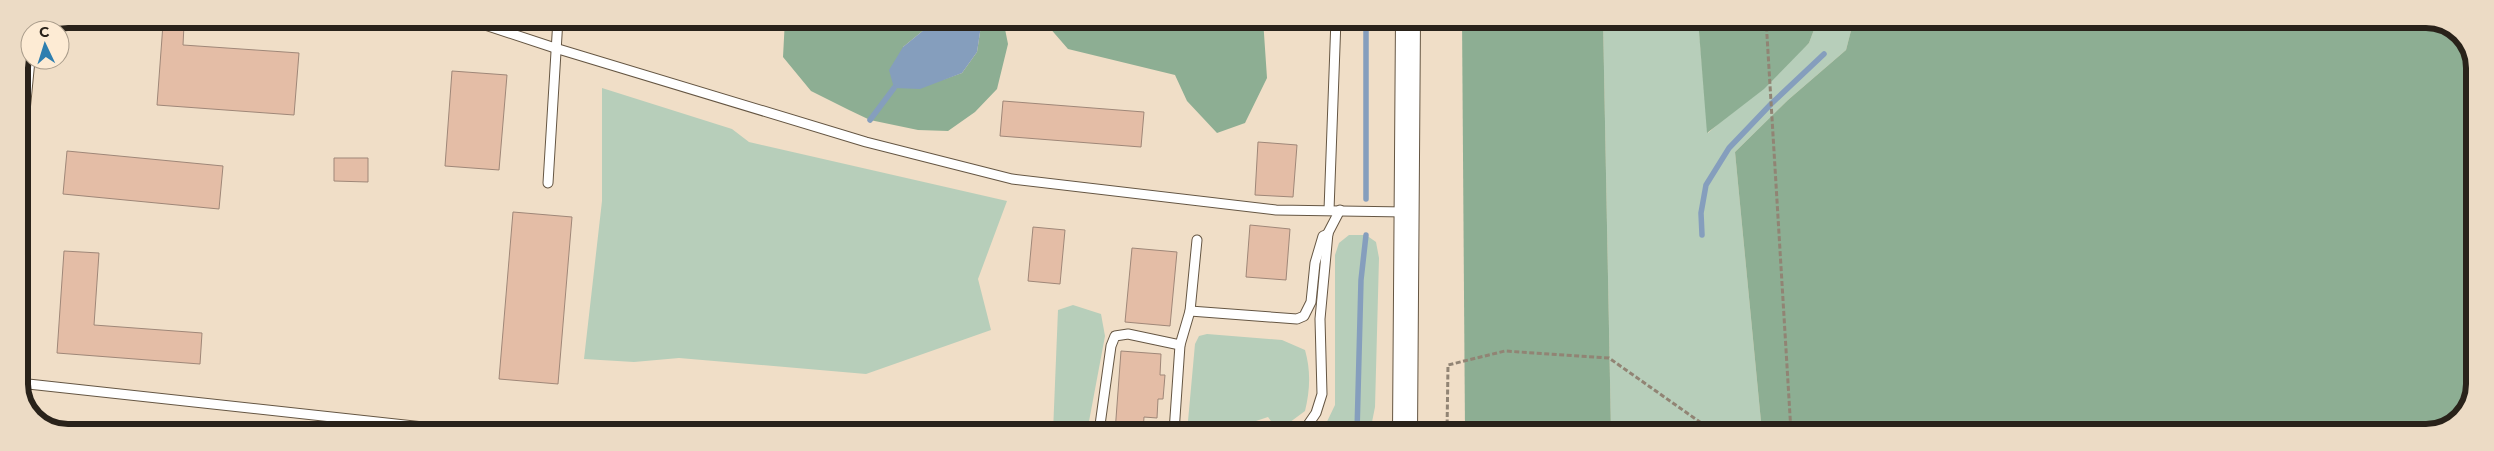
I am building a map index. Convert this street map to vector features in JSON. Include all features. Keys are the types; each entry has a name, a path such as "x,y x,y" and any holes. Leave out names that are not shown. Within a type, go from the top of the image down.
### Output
{"main road":[{"path":"1405,424 1408,28"}],"lane":[{"path":"494,28 866,142 1012,179 1276,210 1340,210 1398,214 1406,212"},
{"path":"548,182 557,28"},
{"path":"1329,210 1336,28"},
{"path":"1309,424 1316,413 1322,394 1320,319 1328,234 1340,210"},
{"path":"1297,320 1304,316 1308,310 1315,263 1324,236 1328,234"},
{"path":"1175,423 1180,345 1190,312 1197,240"},
{"path":"1190,312 1297,320 1320,319"},
{"path":"1101,423 1111,346 1115,336 1128,334 1180,345"},
{"path":"28,383 390,423"}],"path":[{"path":"1767,28 1790,424"},
{"path":"1447,424 1448,365 1505,351 1609,358 1702,424"}],"green space":[{"path":"785,28 925,28 903,47 942,80 962,73 977,52 981,28 1005,28 1008,44 997,89 975,112 948,131 918,130 870,120 811,91 783,57"},
{"path":"1050,28 1264,28 1267,78 1245,123 1217,133 1187,101 1175,75 1068,49"},
{"path":"1462,28 1603,28 1611,424 1465,424"},
{"path":"1603,28 1699,28 1708,133 1809,43 1815,28 1852,28 1846,50 1788,100 1735,152 1761,424 1611,424"},
{"path":"1699,28 1815,28 1809,43 1764,89 1707,133"},
{"path":"1852,28 2432,28 2449,34 2460,45 2466,65 2466,389 2458,408 2447,418 2427,424 1761,424 1735,152 1788,100 1846,50"},
{"path":"602,88 732,129 749,142 1007,201 978,279 991,330 866,374 679,358 634,362 584,359 602,201"},
{"path":"1349,235 1366,235 1376,242 1379,258 1375,407 1372,424 1326,424 1335,405 1335,255 1339,243"},
{"path":"1073,305 1101,314 1105,336 1089,423 1053,423 1058,310"},
{"path":"1207,334 1282,340 1305,350 1309,381 1305,411 1288,424 1273,424 1268,417 1248,424 1188,423 1195,344 1199,336"}],"water":[{"path":"981,28 977,52 962,73 920,89 894,88 889,70 903,47 925,29"}],"building":[{"path":"163,28 184,28 183,45 299,53 294,115 157,105"},
{"path":"452,71 507,75 499,170 445,166"},
{"path":"1003,101 1144,112 1141,147 1000,136"},
{"path":"1258,142 1297,145 1293,197 1255,195"},
{"path":"67,151 223,166 219,209 63,194"},
{"path":"334,158 368,158 368,182 334,181"},
{"path":"513,212 572,217 558,384 499,379"},
{"path":"1250,225 1290,229 1286,280 1246,277"},
{"path":"1033,227 1065,230 1060,284 1028,281"},
{"path":"1132,248 1177,252 1170,326 1125,322"},
{"path":"64,251 99,253 94,325 202,333 200,364 57,353"},
{"path":"1121,351 1161,354 1160,375 1165,375 1163,399 1158,399 1157,418 1144,417 1144,423 1116,423"}],"waterway":[{"path":"1366,28 1366,199"},
{"path":"1702,235 1701,213 1706,185 1729,148 1771,104 1824,54"},
{"path":"870,120 894,88"},
{"path":"1357,424 1361,280 1366,235"}]}
